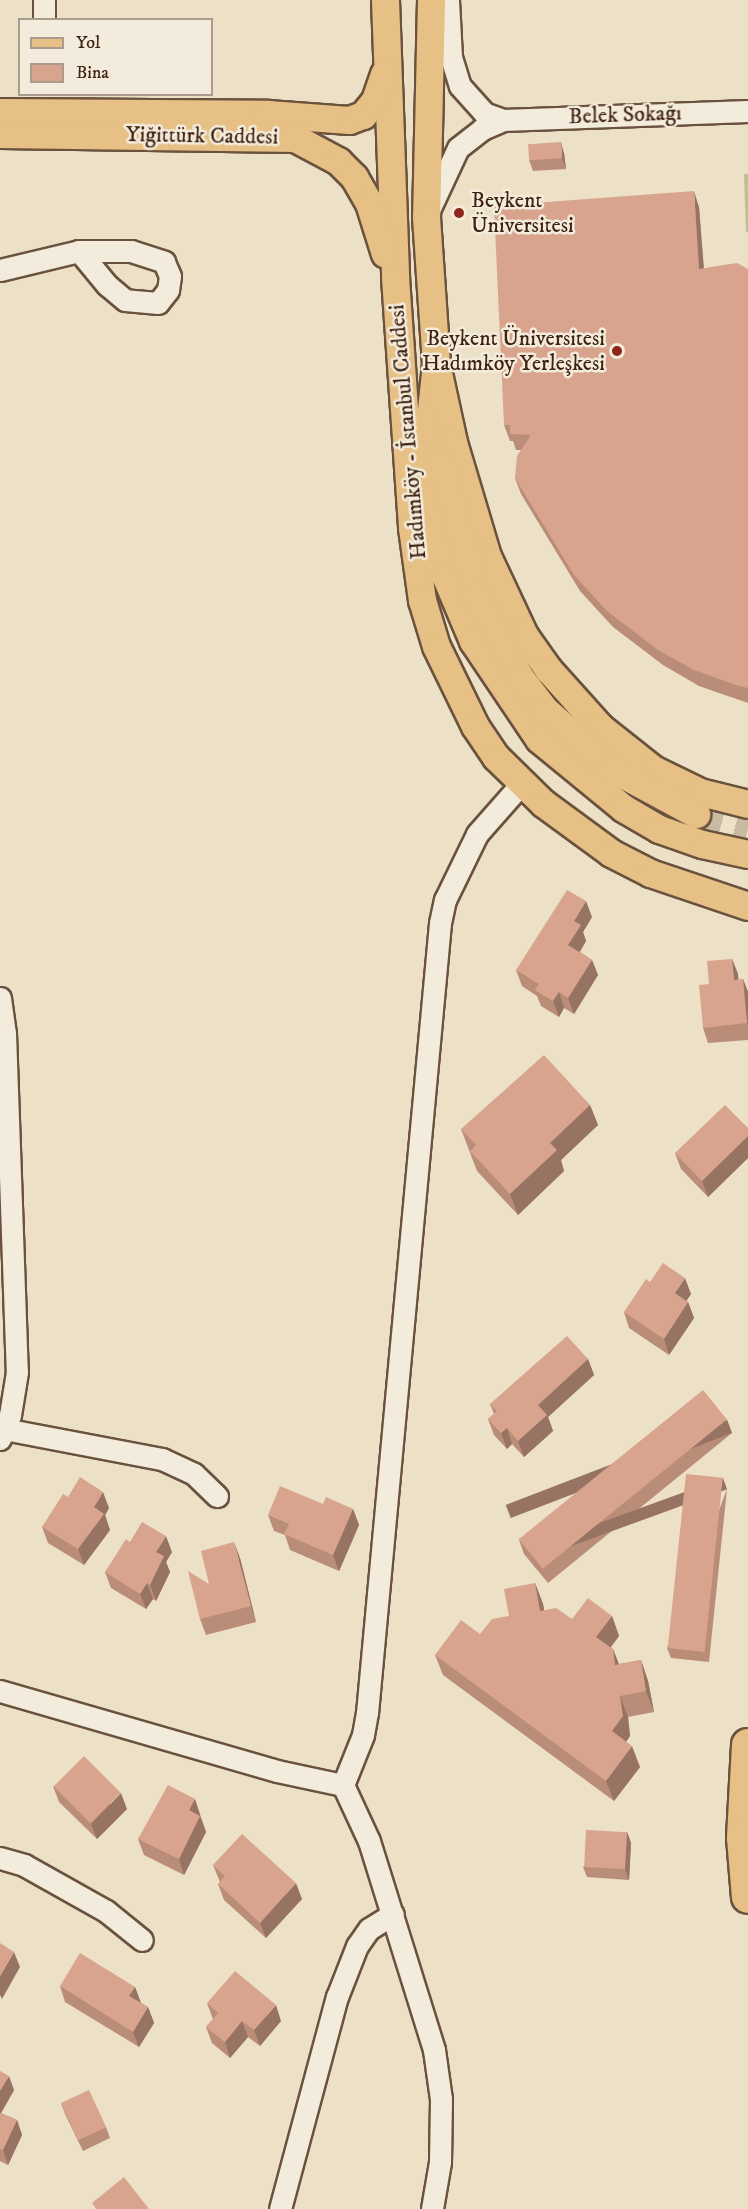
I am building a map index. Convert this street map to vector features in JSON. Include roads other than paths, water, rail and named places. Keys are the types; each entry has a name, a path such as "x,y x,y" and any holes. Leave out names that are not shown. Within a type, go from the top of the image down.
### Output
{"highway":[{"path":"748,1745 743,1838 748,1897"}],"main road":[{"name":"Hadımköy - İstanbul Caddesi","path":"385,0 395,277 417,565 443,608 468,664 501,718 538,760 578,794 656,837"},
{"name":"Hadımköy - İstanbul Caddesi","path":"431,0 426,217 436,364 426,434 427,493 445,575 473,641 539,739 656,837"},
{"name":"Yiğittürk Caddesi","path":"0,112 43,104 336,119 363,115 375,99 387,64"},
{"path":"325,153 337,148 341,139 343,132 336,119"},
{"name":"Yiğittürk Caddesi","path":"0,134 265,135 295,138 338,161 362,189 395,277"},
{"path":"436,364 453,442 487,555 524,635 548,669 600,727 653,769 700,792 748,804"},
{"path":"436,364 441,462 464,559 498,641 544,710 574,738 640,787 696,814"},
{"path":"417,565 422,600 434,637 461,700 496,756 522,783 611,853 650,873 744,902"},
{"path":"656,837 748,854"},
{"path":"656,837 683,857 748,869"}],"street":[{"path":"44,0 44,18"},
{"path":"448,0 451,57 460,86 484,113 503,120"},
{"name":"Belek Sokağı","path":"426,217 458,148 483,129 503,120 748,111"},
{"path":"0,270 79,251"},
{"path":"432,2209 440,2162 441,2099 434,2050 369,1841 343,1785 363,1735 367,1713 440,923 445,900 477,834 522,783"},
{"path":"0,998 5,1033 17,1372 2,1434 162,1460 194,1474 217,1496"},
{"path":"0,1690 277,1771 343,1785"},
{"path":"0,1858 24,1865 106,1911 142,1941"},
{"path":"280,2209 337,1998 357,1946 369,1929 393,1914"}],"tunnel":[{"path":"696,814 748,828"}],"place":[{"name":"Beykent Üniversitesi","path":"459,213"},
{"name":"Beykent Üniversitesi Hadımköy Yerleşkesi","path":"617,351"}]}
